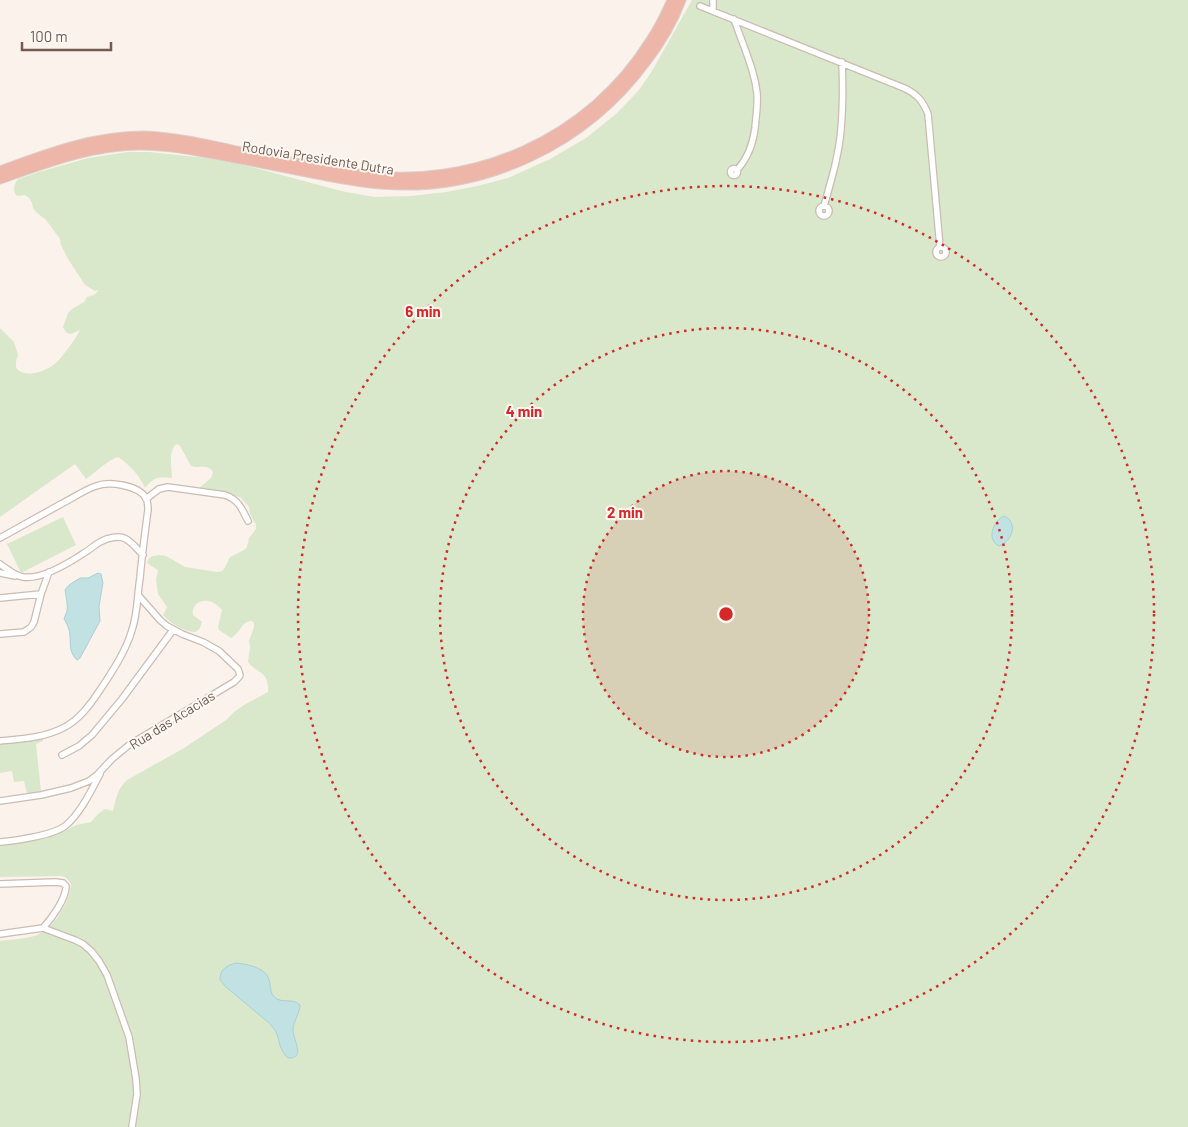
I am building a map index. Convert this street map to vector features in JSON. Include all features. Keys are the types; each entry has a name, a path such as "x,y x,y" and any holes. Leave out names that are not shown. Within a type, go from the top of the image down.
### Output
{"highway":[{"name":"Rodovia Presidente Dutra","path":"262,159 360,174 414,177 453,173 508,158 559,132 599,102 632,66 651,40 672,0"},
{"name":"Rodovia Presidente Dutra","path":"0,179 79,153 121,146 161,146 220,151 380,184 429,184 488,174 532,157 578,130 599,112 628,85 662,39 681,0"},
{"name":"Rodovia Presidente Dutra","path":"0,171 44,154 75,145 124,137 189,141 220,151"}],"street":[{"path":"713,0 713,11"},
{"path":"700,6 842,62 912,91 918,96 928,114 940,247"},
{"path":"734,19 752,70 757,100 755,128 751,147 746,160 737,170"},
{"path":"824,206 832,179 841,131 842,62"},
{"path":"0,538 83,492 102,484 129,486 143,494 146,499 148,510 136,618 132,633 103,686 79,717 65,727 50,734 0,741"},
{"path":"146,499 159,489 168,487 225,495 237,502 248,521"},
{"path":"0,573 33,577 49,572 100,542 114,537 125,538 143,555"},
{"path":"0,564 22,577"},
{"path":"0,634 28,630 34,622 49,572"},
{"path":"0,598 41,594"},
{"path":"62,755 79,746 92,735 122,699 173,630 160,620 138,595"},
{"name":"Rua das Acacias","path":"105,767 129,745 234,682 240,675 238,669 219,651 203,642 173,630"},
{"path":"0,801 71,788 90,781 105,767"},
{"path":"0,842 53,832 64,826 78,812 105,767"},
{"path":"0,884 56,882 63,883 66,886 62,900 43,928"},
{"path":"0,934 43,928 83,944 99,961 107,975 129,1037 137,1094 132,1127"}],"green space":[{"path":"692,0 1188,0 1188,1127 0,1127 0,941 29,937 43,932 50,927 65,904 71,884 66,878 61,876 0,877 0,846 56,835 76,825 91,822 105,809 113,811 119,791 127,780 184,748 226,720 244,705 268,692 265,676 248,662 249,641 254,627 252,621 245,623 231,638 219,630 222,610 212,602 198,602 194,607 193,615 202,622 196,632 178,627 163,615 167,607 158,594 156,580 158,570 147,563 149,558 160,555 166,556 185,567 222,571 230,557 247,547 249,538 256,529 249,507 240,497 198,489 211,478 213,472 206,467 191,466 178,444 175,445 172,452 172,478 157,478 151,481 145,488 134,471 118,457 106,463 86,479 75,464 0,517 0,328 14,342 18,355 16,368 26,373 44,370 59,360 80,330 71,334 67,333 63,327 68,313 84,302 87,297 94,295 99,290 95,291 85,285 68,259 60,239 46,220 36,212 29,198 25,195 17,196 15,194 14,188 18,179 88,158 128,152 149,152 207,158 252,167 341,191 375,197 411,196 446,192 508,178 550,159 586,138 616,114 639,90 652,71"},
{"path":"63,517 76,545 21,573 7,544"},
{"path":"43,737 43,741 36,744 41,791 27,794 24,781 14,782 12,771 0,773 0,744"}],"water":[{"path":"1004,516 1011,523 1012,532 1004,544 999,546 993,539 992,531 1000,518"},
{"path":"98,573 101,574 103,583 99,606 100,621 80,658 77,660 72,652 68,625 64,619 67,611 65,590 80,578 88,578"},
{"path":"236,963 258,968 268,977 274,997 300,1005 293,1029 298,1052 294,1057 288,1058 285,1054 275,1030 269,1023 220,980 224,968"}]}
